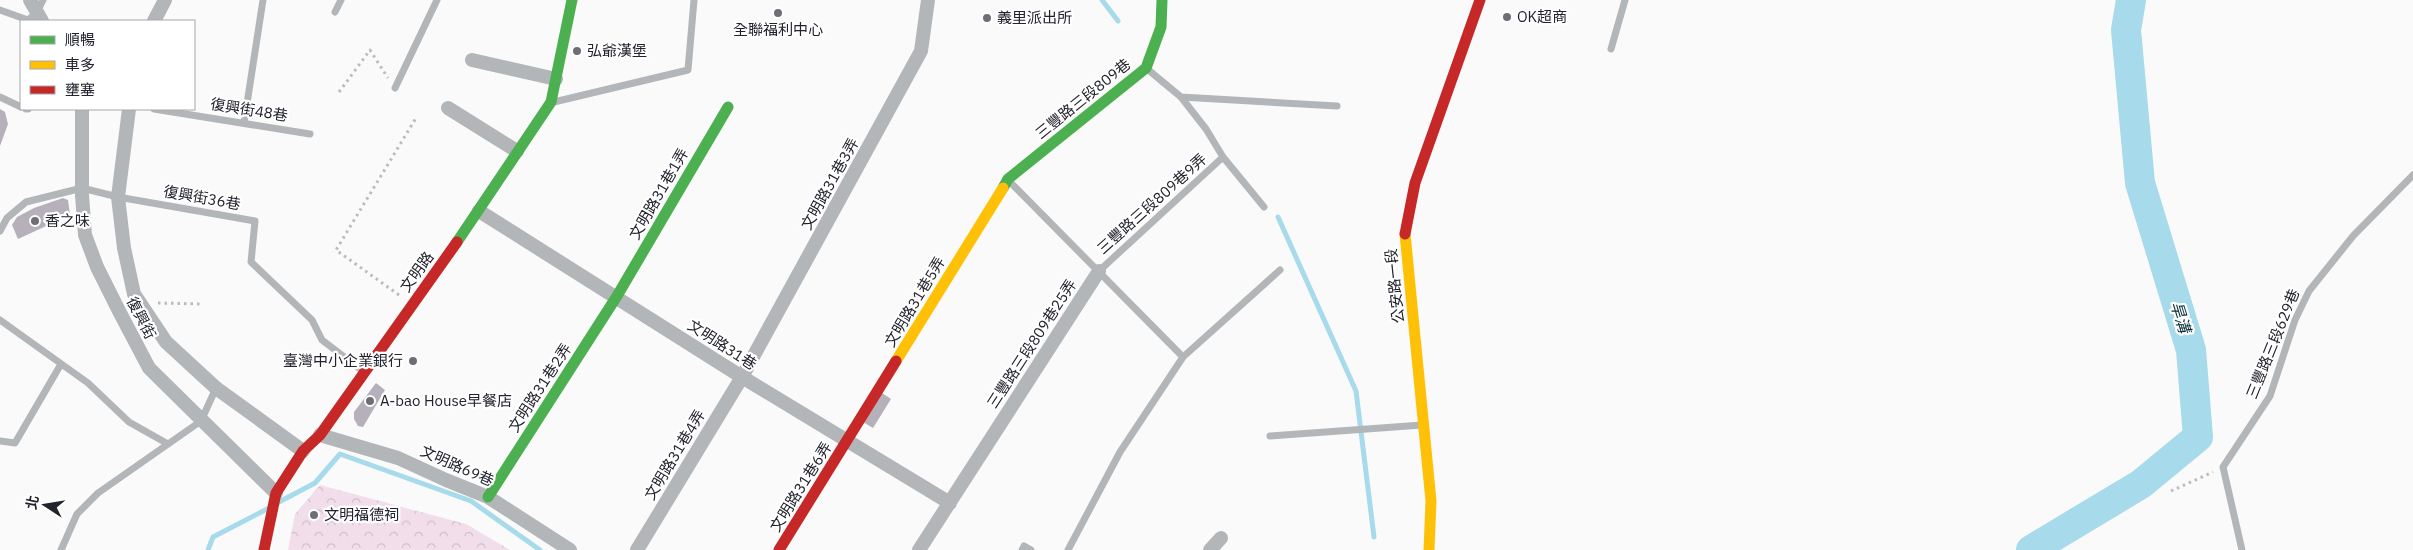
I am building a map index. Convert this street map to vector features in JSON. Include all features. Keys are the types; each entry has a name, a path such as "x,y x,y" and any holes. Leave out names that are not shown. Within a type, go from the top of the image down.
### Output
{"street":[{"path":"155,20 165,0"},
{"name":"文明路","path":"264,550 276,493 303,451 320,435 479,210 551,102 572,0"},
{"name":"文明路31巷3弄","path":"742,377 921,51 928,0"},
{"name":"三豐路三段809巷","path":"1008,180 1146,68 1161,27 1162,0"},
{"name":"公安路一段","path":"1430,550 1432,501 1404,237 1415,183 1480,0"},
{"path":"472,60 556,80"},
{"name":"文明路31巷1弄","path":"617,296 728,107"},
{"path":"448,108 517,151"},
{"name":"復興街","path":"82,110 82,188 86,234 97,267 119,311 149,368 276,493"},
{"name":"復興街","path":"129,110 118,198 124,248 134,294 166,342 216,388 303,451"},
{"name":"文明路31巷5弄","path":"848,440 1008,180"},
{"name":"文明路31巷","path":"479,210 742,377 950,503"},
{"name":"三豐路三段809巷25弄","path":"919,550 1099,271"},
{"name":"文明路31巷2弄","path":"488,497 617,296"},
{"name":"文明路31巷4弄","path":"637,550 742,377"},
{"name":"文明路69巷","path":"320,435 398,458 488,497 570,550"},
{"name":"文明路31巷6弄","path":"779,550 848,440"},
{"path":"1210,550 1222,538"}],"lane":[{"path":"244,123 263,0"},
{"path":"335,12 341,0"},
{"path":"395,88 438,0"},
{"path":"551,102 688,70 694,0"},
{"path":"1612,49 1625,0"},
{"path":"0,10 28,20 40,12"},
{"name":"三豐路三段809巷9弄","path":"1146,68 1181,97 1206,129 1224,157 1264,207"},
{"path":"1181,97 1336,106"},
{"path":"0,98 20,107"},
{"name":"復興街48巷","path":"160,110 310,134"},
{"name":"三豐路三段809巷9弄","path":"1099,271 1224,157"},
{"name":"三豐路三段629巷","path":"2223,467 2270,396 2295,320 2309,291 2353,236 2413,175"},
{"path":"1008,180 1183,357"},
{"path":"0,229 7,218 26,202 82,188"},
{"name":"復興街36巷","path":"82,188 118,198 255,221 251,262 312,320 322,340 364,372"},
{"path":"1068,550 1120,452 1183,357 1280,270"},
{"path":"0,320 88,383 129,422 168,444"},
{"path":"0,441 15,443 61,364"},
{"path":"61,550 77,514 98,493 201,421 216,388"},
{"path":"1270,436 1425,425"},
{"path":"2223,467 2242,550"}],"path":[{"path":"339,92 370,50 395,88"},
{"path":"412,304 336,250 416,118"},
{"path":"140,302 200,304"},
{"path":"2171,491 2223,467"}],"green space":[{"path":"320,485 466,524 510,550 288,550 295,514"}],"building":[{"path":"0,109 5,112 8,124 0,146"},
{"name":"香之味","path":"63,198 68,200 70,215 18,239 12,225 17,217 34,208"},
{"name":"A-bao House早餐店","path":"376,383 385,390 363,427 358,426 354,419 354,412"},
{"path":"882,393 891,399 873,428 863,422"}],"waterway":[{"path":"1102,0 1118,21"},
{"name":"旱溝","path":"2031,550 2141,484 2198,437 2191,350 2140,183 2126,30 2131,0"},
{"path":"1278,217 1356,391 1374,537"},
{"path":"279,502 315,483 340,454 471,501 540,550"},
{"path":"208,550 213,537 269,508"}],"traffic: fast":[{"path":"457,242 551,102 572,0"},
{"path":"1003,188 1008,179 1146,68 1161,27 1162,0"},
{"path":"488,497 617,296 728,107"}],"traffic: slow":[{"path":"896,361 1003,188"},
{"path":"1405,234 1431,501 1429,550"}],"traffic: jam":[{"path":"1405,234 1415,183 1480,0"},
{"path":"264,550 276,493 303,451 320,435 457,242"},
{"path":"779,550 896,361"}],"place":[{"name":"全聯福利中心","path":"778,13"},
{"name":"OK超商","path":"1507,17"},
{"name":"義里派出所","path":"987,18"},
{"name":"弘爺漢堡","path":"577,51"},
{"name":"香之味","path":"35,221"},
{"name":"臺灣中小企業銀行","path":"413,361"},
{"name":"A-bao House早餐店","path":"370,401"},
{"name":"文明福德祠","path":"314,515"}]}
